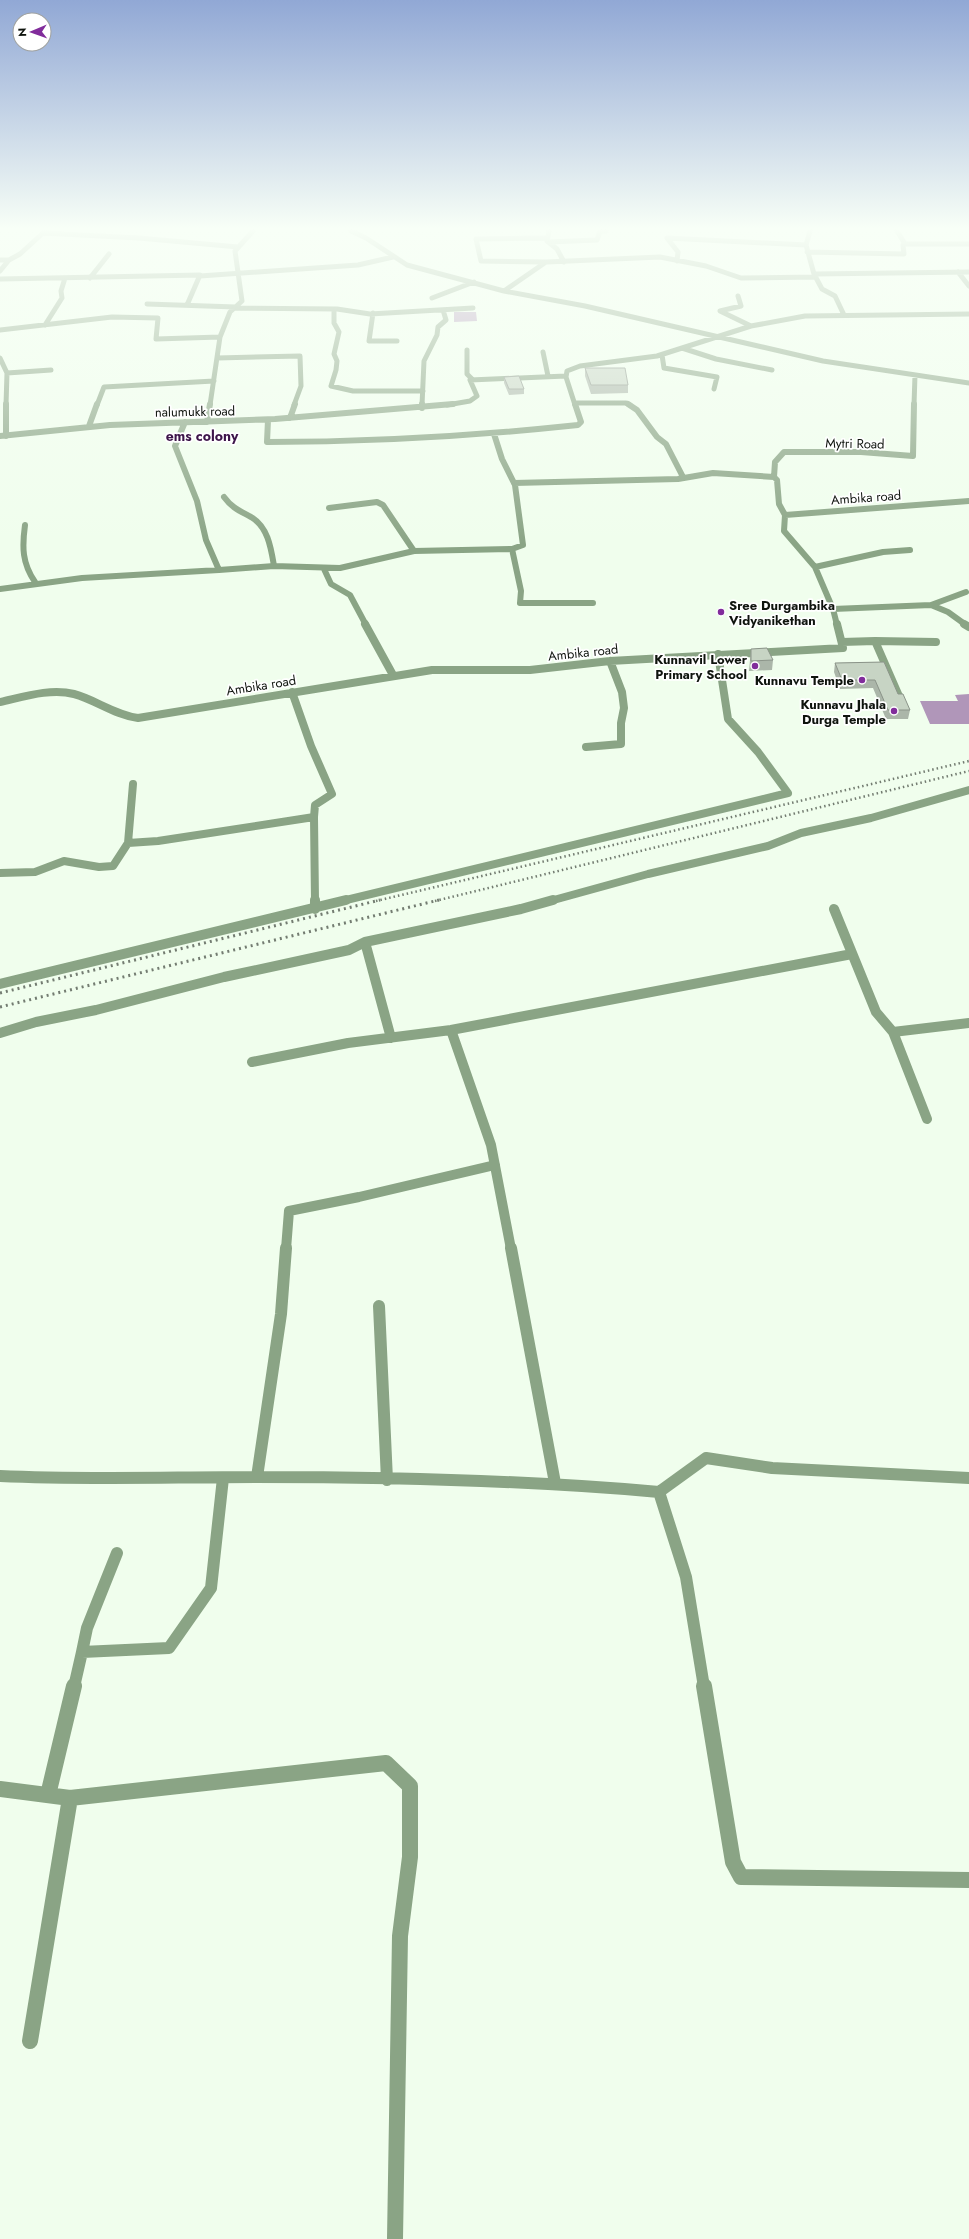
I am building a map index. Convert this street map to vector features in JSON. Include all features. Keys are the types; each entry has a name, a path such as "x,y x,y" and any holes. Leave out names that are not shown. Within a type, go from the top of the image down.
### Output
{"street":[{"path":"156,335 156,339 220,337 207,422"},
{"path":"339,335 334,354 337,361 332,386 339,390 423,391"},
{"path":"371,335 370,341 397,341"},
{"path":"422,408 424,361 437,335"},
{"path":"712,335 823,361 969,383"},
{"path":"268,420 267,442 360,442 494,434 578,425 581,422 566,376 567,370 580,366 610,364 662,355 723,335"},
{"path":"682,348 716,359 772,370"},
{"path":"467,350 467,374 473,380 566,376"},
{"path":"543,352 548,376"},
{"path":"662,355 664,368 717,377 714,390"},
{"path":"217,358 300,356 301,386 290,418"},
{"path":"0,358 7,373 8,386 3,436"},
{"path":"7,373 51,370"},
{"name":"Mytri Road","path":"784,515 779,504 777,480 774,477 775,462 784,452 861,452 913,456 915,375"},
{"name":"nalumukk road","path":"3,436 89,426 268,420 422,408 470,401 477,396 470,380 473,380"},
{"path":"89,426 104,387 214,381"},
{"path":"0,386 8,386"},
{"path":"576,403 626,402 637,410 657,437 666,444 675,459 682,477"},
{"path":"185,422 175,446 197,502 206,540 219,570"},
{"path":"0,589 35,582 274,566 324,569 340,568 414,551 512,549 523,546 514,483 494,434"},
{"path":"514,483 678,479 682,477 717,474 774,477"},
{"path":"224,497 230,506 258,520 271,543 274,566"},
{"name":"Ambika road","path":"784,515 969,501"},
{"path":"329,508 377,502 383,504 414,551"},
{"path":"784,515 784,531 815,567 833,609 842,642 936,642"},
{"path":"25,525 21,555 28,573 35,582"},
{"path":"512,549 521,592 520,604 593,603"},
{"path":"815,567 883,552 910,550"},
{"path":"324,569 331,584 350,595 393,675"},
{"path":"833,609 868,609 931,605 966,592"},
{"path":"931,605 948,612 969,627"},
{"path":"875,641 899,696"},
{"name":"Ambika road","path":"0,702 56,693 70,693 89,698 130,717 138,718 393,675 432,670 530,670 610,661 844,648 842,642"},
{"path":"0,984 788,793 758,752 728,718 718,654"},
{"path":"586,747 621,744 621,723 624,708 622,692 610,661"},
{"path":"292,692 311,746 332,794 315,804 314,909"},
{"path":"0,873 35,872 64,861 99,867 113,866 128,843 133,784"},
{"path":"0,1033 36,1022 96,1010 224,977 349,950 365,942 521,909 648,874 768,846 801,833 871,818 969,790"},
{"path":"128,843 158,841 314,817"},
{"path":"834,909 876,1012 892,1032 927,1119"},
{"path":"365,942 391,1038"},
{"path":"252,1062 348,1043 451,1030 852,954"},
{"path":"892,1032 969,1023"},
{"path":"451,1030 491,1145 555,1483"},
{"path":"257,1477 281,1314 290,1211 359,1198 495,1165"},
{"path":"379,1306 387,1480"},
{"path":"0,1476 63,1479 257,1477 555,1483 658,1492 706,1458 772,1468 969,1478"},
{"path":"82,1652 169,1648 211,1588 224,1478"},
{"path":"658,1492 686,1577 733,1862 741,1877 969,1880"},
{"path":"48,1795 87,1628 117,1553"},
{"path":"0,1789 70,1798 386,1763 410,1786 410,1857 400,1936 395,2239"},
{"path":"30,2041 70,1798"}],"shaded area":[{"path":"969,694 969,724 930,724 920,701 958,701 955,695"}],"building":[{"path":"585,368 625,368 628,385 591,385"},
{"path":"519,376 524,389 509,389 504,377"},
{"path":"767,648 773,660 751,661 751,649"},
{"path":"884,662 898,694 903,694 910,710 888,710 875,680 842,680 835,663"}],"railway":[{"path":"376,901 969,761"},
{"path":"435,901 969,771"},
{"path":"0,993 380,900"},
{"path":"0,1007 439,900"}],"place":[{"name":"Sree Durgambika Vidyanikethan","path":"721,612"},
{"name":"Kunnavil Lower Primary School","path":"755,666"},
{"name":"Kunnavu Temple","path":"862,680"},
{"name":"Kunnavu Jhala Durga Temple","path":"894,711"}],"district":[{"name":"ems colony","path":"202,436"}]}
